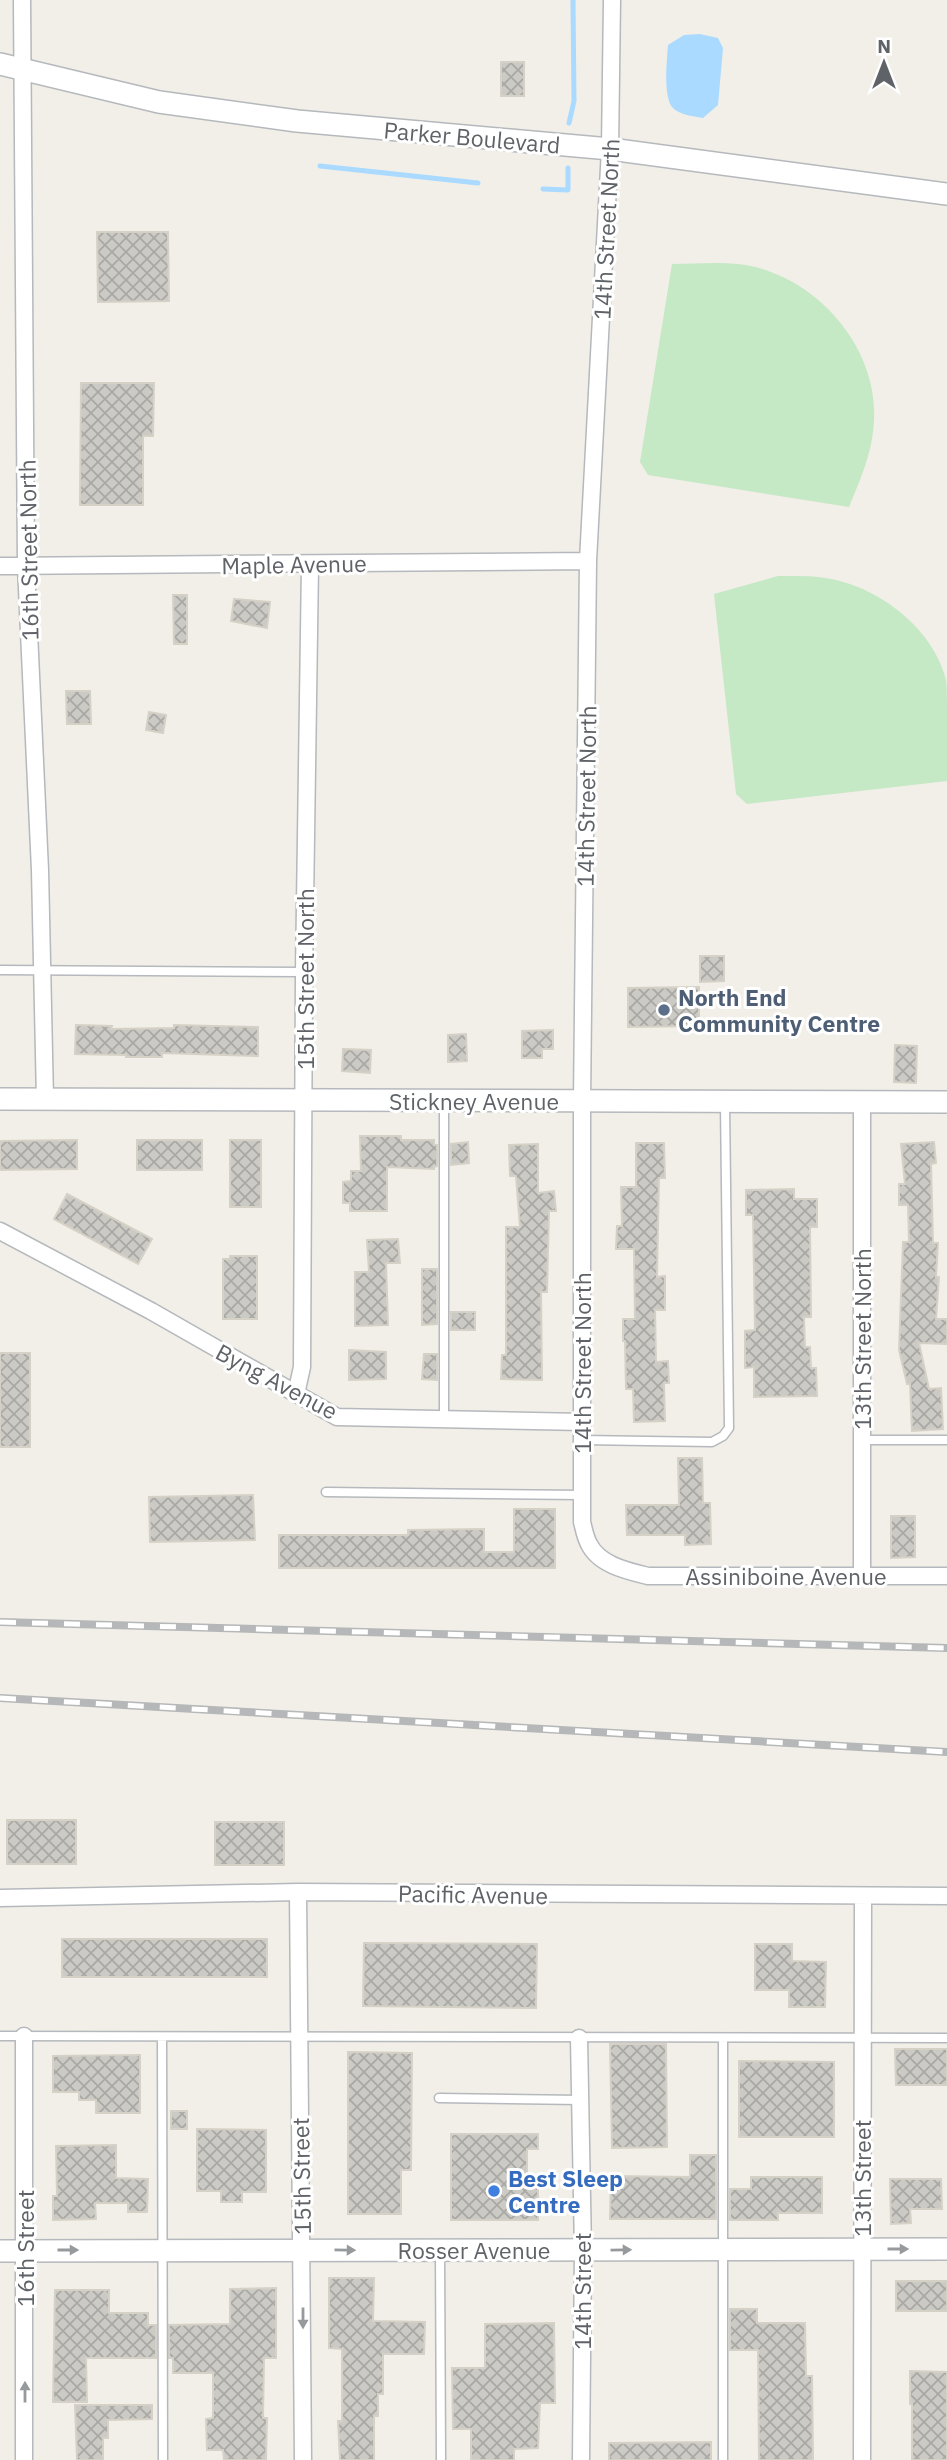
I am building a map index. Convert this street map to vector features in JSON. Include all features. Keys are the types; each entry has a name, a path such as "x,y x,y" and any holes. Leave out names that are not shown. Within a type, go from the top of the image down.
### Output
{"street":[{"name":"16th Street North","path":"22,0 26,567 40,870 45,1100"},
{"name":"14th Street North","path":"612,0 610,149 588,561 582,1101 582,1522 589,1546 604,1560 626,1571"},
{"name":"Parker Boulevard","path":"0,64 159,102 297,121 610,149 947,194"},
{"name":"Maple Avenue","path":"0,566 588,561"},
{"name":"15th Street North","path":"296,1394 302,1367 305,1101 303,972 310,564"},
{"name":"Stickney Avenue","path":"0,1100 947,1102"},
{"name":"13th Street North","path":"862,1102 862,1576"},
{"name":"Byng Avenue","path":"0,1231 150,1311 337,1417 583,1422"},
{"name":"Assiniboine Avenue","path":"626,1571 648,1576 947,1576"},
{"name":"Pacific Avenue","path":"0,1898 298,1892 947,1896"},
{"name":"15th Street","path":"298,1892 303,2460"},
{"name":"13th Street","path":"862,2460 863,1896"},
{"name":"16th Street","path":"24,2036 24,2460"},
{"name":"14th Street","path":"579,2038 583,2250 581,2460"},
{"name":"Rosser Avenue","path":"0,2250 947,2249"}],"lane":[{"path":"0,970 303,972"},
{"path":"444,1102 444,1419"},
{"path":"582,1440 712,1442 723,1436 729,1428 725,1102"},
{"path":"862,1440 947,1440"},
{"path":"326,1492 582,1495"},
{"path":"0,2036 947,2038"},
{"path":"162,2037 163,2460"},
{"path":"723,2038 723,2460"},
{"path":"439,2098 580,2099"},
{"path":"440,2251 441,2460"}],"green space":[{"path":"729,263 764,270 790,281 814,296 835,316 852,339 865,364 872,391 874,419 869,453 849,507 648,475 640,462 672,264"},
{"path":"778,576 822,577 854,585 889,604 919,630 940,662 946,680 947,781 747,804 736,794 714,594"}],"water":[{"path":"700,34 718,38 723,48 718,105 703,118 686,115 672,107 666,68 668,45 684,35"}],"building":[{"path":"501,62 524,62 524,96 501,96"},
{"path":"97,232 168,232 169,301 98,302"},
{"path":"81,383 154,383 153,436 143,436 143,505 80,505"},
{"path":"173,595 187,595 187,644 174,644"},
{"path":"234,599 270,602 267,628 231,621"},
{"path":"66,691 90,691 91,724 67,724"},
{"path":"149,712 166,715 163,733 146,730"},
{"path":"700,956 724,956 724,981 700,982"},
{"path":"699,987 699,1026 628,1027 628,988"},
{"path":"76,1025 112,1026 111,1029 174,1028 174,1025 258,1027 258,1056 162,1053 162,1057 126,1057 75,1054"},
{"path":"553,1030 553,1049 542,1049 542,1058 522,1058 522,1031"},
{"path":"466,1034 467,1061 448,1062 448,1035"},
{"path":"895,1045 917,1046 916,1083 894,1082"},
{"path":"343,1049 371,1050 370,1073 342,1071"},
{"path":"360,1136 401,1136 401,1140 434,1140 434,1145 437,1145 437,1166 434,1169 387,1167 387,1211 350,1211 350,1203 343,1203 343,1182 351,1181 351,1171 361,1171"},
{"path":"77,1140 77,1169 0,1170 0,1141"},
{"path":"137,1140 202,1140 202,1170 137,1170"},
{"path":"230,1140 261,1140 261,1207 230,1207"},
{"path":"468,1142 469,1163 451,1165 451,1144"},
{"path":"934,1142 936,1163 931,1164 933,1243 938,1243 936,1277 939,1277 936,1319 947,1319 947,1344 919,1343 929,1389 941,1388 943,1429 912,1431 910,1384 907,1384 899,1350 903,1242 909,1242 908,1205 899,1205 899,1184 905,1184 901,1144"},
{"path":"636,1143 664,1143 665,1178 659,1178 657,1277 665,1276 665,1310 655,1310 656,1362 668,1361 669,1383 664,1383 665,1421 634,1422 633,1389 626,1389 623,1319 635,1319 634,1249 616,1249 617,1226 622,1226 621,1187 636,1187"},
{"path":"538,1144 538,1193 554,1191 556,1211 549,1211 547,1292 541,1292 542,1380 501,1379 502,1355 506,1355 506,1227 520,1227 516,1176 510,1176 509,1145"},
{"path":"794,1189 794,1199 817,1199 817,1227 810,1227 811,1317 804,1317 805,1347 810,1347 811,1368 816,1368 817,1396 754,1397 754,1367 745,1368 745,1331 755,1330 753,1215 746,1215 746,1190"},
{"path":"67,1194 152,1239 138,1264 54,1219"},
{"path":"398,1239 400,1263 386,1263 388,1325 355,1326 355,1272 369,1272 367,1240"},
{"path":"230,1256 257,1256 257,1319 223,1319 223,1259 230,1259"},
{"path":"422,1269 437,1269 437,1324 422,1325"},
{"path":"451,1312 475,1312 475,1330 451,1330"},
{"path":"349,1350 386,1352 386,1379 349,1380"},
{"path":"0,1353 30,1353 30,1447 0,1447"},
{"path":"424,1354 437,1354 437,1380 422,1379"},
{"path":"678,1458 702,1458 703,1503 710,1503 711,1544 685,1545 685,1535 627,1535 626,1505 679,1505"},
{"path":"253,1495 255,1540 150,1542 149,1497"},
{"path":"514,1509 555,1509 555,1568 279,1568 279,1535 408,1535 408,1530 484,1529 484,1552 514,1552"},
{"path":"891,1516 915,1516 915,1557 891,1558"},
{"path":"7,1820 76,1820 76,1864 7,1864"},
{"path":"215,1822 284,1822 284,1865 215,1865"},
{"path":"62,1939 267,1939 267,1977 62,1977"},
{"path":"364,1943 537,1944 536,2008 363,2006"},
{"path":"755,1944 792,1944 792,1961 826,1962 825,2007 789,2007 789,1990 755,1990"},
{"path":"610,2044 666,2044 667,2147 612,2148"},
{"path":"895,2049 947,2049 947,2085 896,2085"},
{"path":"348,2052 412,2053 411,2170 401,2170 401,2214 348,2214"},
{"path":"140,2055 140,2113 96,2113 96,2100 79,2100 79,2092 53,2092 53,2056"},
{"path":"739,2061 834,2062 834,2137 739,2137"},
{"path":"171,2111 187,2111 187,2129 171,2129"},
{"path":"197,2129 266,2130 266,2192 242,2192 242,2202 221,2202 221,2191 197,2191"},
{"path":"451,2134 538,2134 538,2149 527,2149 527,2175 538,2175 538,2220 451,2220"},
{"path":"116,2145 116,2178 148,2179 147,2212 128,2212 128,2203 95,2203 96,2219 53,2220 53,2196 57,2196 56,2146"},
{"path":"690,2155 716,2155 716,2219 610,2219 611,2176 690,2177"},
{"path":"751,2177 822,2177 822,2213 778,2213 778,2220 730,2220 730,2189 751,2189"},
{"path":"890,2179 941,2179 942,2209 910,2209 911,2223 891,2224"},
{"path":"329,2278 374,2278 373,2321 425,2322 424,2354 383,2354 383,2394 378,2394 378,2416 374,2416 374,2460 340,2460 338,2421 342,2421 342,2349 329,2348"},
{"path":"896,2281 947,2281 947,2311 896,2311"},
{"path":"276,2288 276,2358 264,2358 263,2418 267,2418 266,2460 224,2460 223,2450 207,2450 206,2419 213,2418 213,2373 173,2373 173,2358 169,2358 169,2325 230,2324 230,2289"},
{"path":"55,2290 109,2290 109,2313 148,2313 148,2325 156,2325 156,2358 86,2358 87,2402 53,2402"},
{"path":"730,2309 757,2309 757,2323 805,2323 806,2376 812,2376 813,2460 759,2460 758,2350 730,2350"},
{"path":"554,2323 555,2403 540,2403 538,2448 514,2449 514,2460 471,2460 471,2429 453,2429 452,2368 485,2368 485,2324"},
{"path":"910,2371 947,2372 947,2460 912,2460"},
{"path":"75,2405 152,2405 152,2419 108,2420 108,2438 103,2438 103,2460 77,2460"},
{"path":"711,2442 711,2460 609,2460 609,2443"}],"waterway":[{"path":"569,123 574,101 573,0"},
{"path":"320,166 478,183"},
{"path":"543,189 568,190 568,168"}],"railway":[{"path":"0,1622 947,1648"},
{"path":"0,1698 947,1752"}],"place":[{"name":"North End Community Centre","path":"664,1010"},
{"name":"Best Sleep Centre","path":"494,2191"}]}
